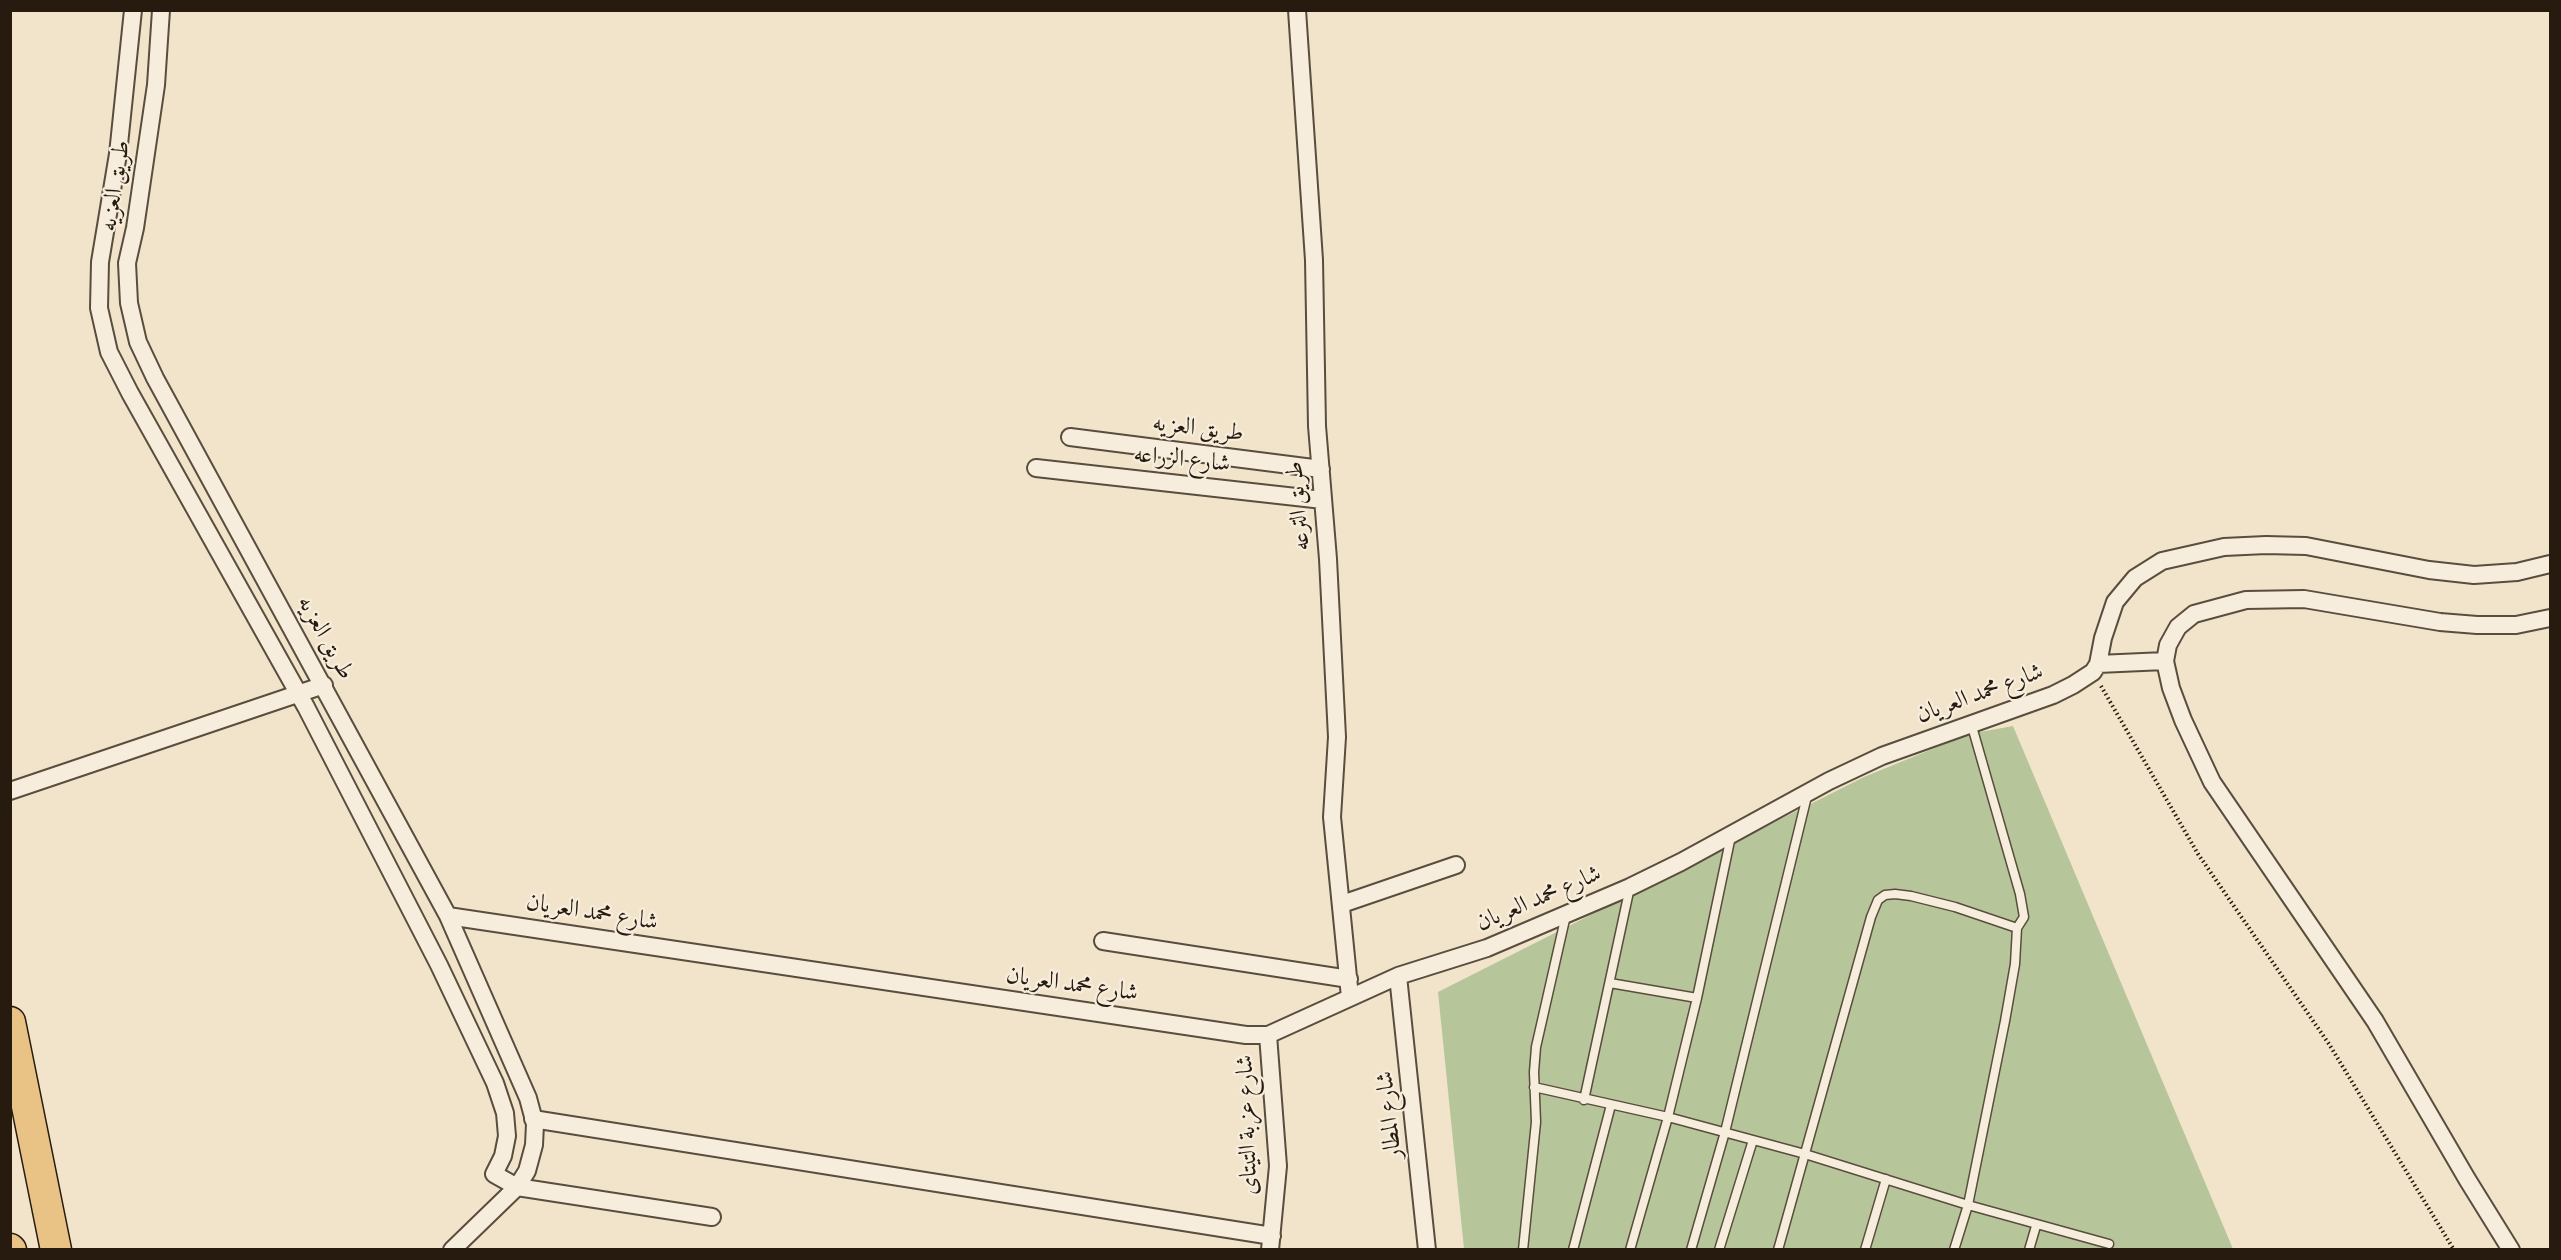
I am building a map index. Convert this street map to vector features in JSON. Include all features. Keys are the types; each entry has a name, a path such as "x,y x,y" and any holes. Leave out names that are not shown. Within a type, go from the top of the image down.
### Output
{"highway":[{"path":"10,1022 56,1250"}],"street":[{"name":"طريق العزيه","path":"134,10 118,154 100,262 99,308 110,352 130,393 299,693 428,945 495,1083 505,1113 507,1136 503,1156 494,1174 517,1187"},
{"name":"طريق العزيه","path":"161,10 156,85 135,228 127,263 129,303 138,342 160,389 324,685 448,916 528,1098 533,1119 534,1145 527,1171 517,1187 452,1250"},
{"name":"طريق الترعه","path":"1297,10 1314,260 1317,426 1337,736 1332,817 1350,997"},
{"name":"طريق العزيه","path":"1070,437 1320,469"},
{"name":"شارع الزراعه","path":"1036,468 1323,500"},
{"path":"2157,661 2099,666 2108,621 2115,602 2135,578 2162,561 2193,552 2245,546 2306,546 2429,570 2475,575 2517,572 2550,564"},
{"path":"2157,661 2178,627 2194,614 2246,600 2304,599 2477,626 2516,625 2550,618"},
{"path":"2157,661 2212,782 2375,1021 2511,1250"},
{"name":"شارع محمد العريان","path":"448,916 1234,1033 1268,1035 1398,976 1487,948 1630,887 1731,836 1808,792 1882,756 2053,695 2099,666"},
{"path":"10,791 324,685"},
{"path":"1342,904 1456,865"},
{"path":"1103,941 1349,979"},
{"name":"شارع المطار","path":"1398,976 1427,1250"},
{"name":"شارع عزبة التيتاى","path":"1268,1035 1277,1157 1271,1243"},
{"path":"533,1119 1271,1243"},
{"path":"517,1187 712,1217"}],"lane":[{"path":"1954,1250 1968,1205 2015,964 2017,928 2024,917 2024,910 1971,723"},
{"path":"1691,1250 1725,1132 1808,792"},
{"path":"1630,1250 1668,1117 1697,998 1731,836"},
{"path":"1584,1100 1630,887"},
{"path":"1778,1250 1871,917 1878,900 1885,895 1911,896 1955,907 2017,928"},
{"path":"1523,1250 1536,1122 1534,1088 1536,1047 1566,914"},
{"path":"1610,983 1697,998"},
{"path":"1534,1088 1668,1117 1725,1132 1805,1154 2036,1226 2109,1244"},
{"path":"1573,1250 1611,1106"},
{"path":"1719,1250 1753,1140"},
{"path":"1865,1250 1886,1179"},
{"path":"2030,1250 2036,1226"},
{"path":"2089,1250 2092,1240"}],"path":[{"path":"2099,666 2198,854 2329,1044 2454,1250"}],"green space":[{"path":"2013,726 2233,1249 1464,1249 1438,992 1864,777 1969,734"}]}
